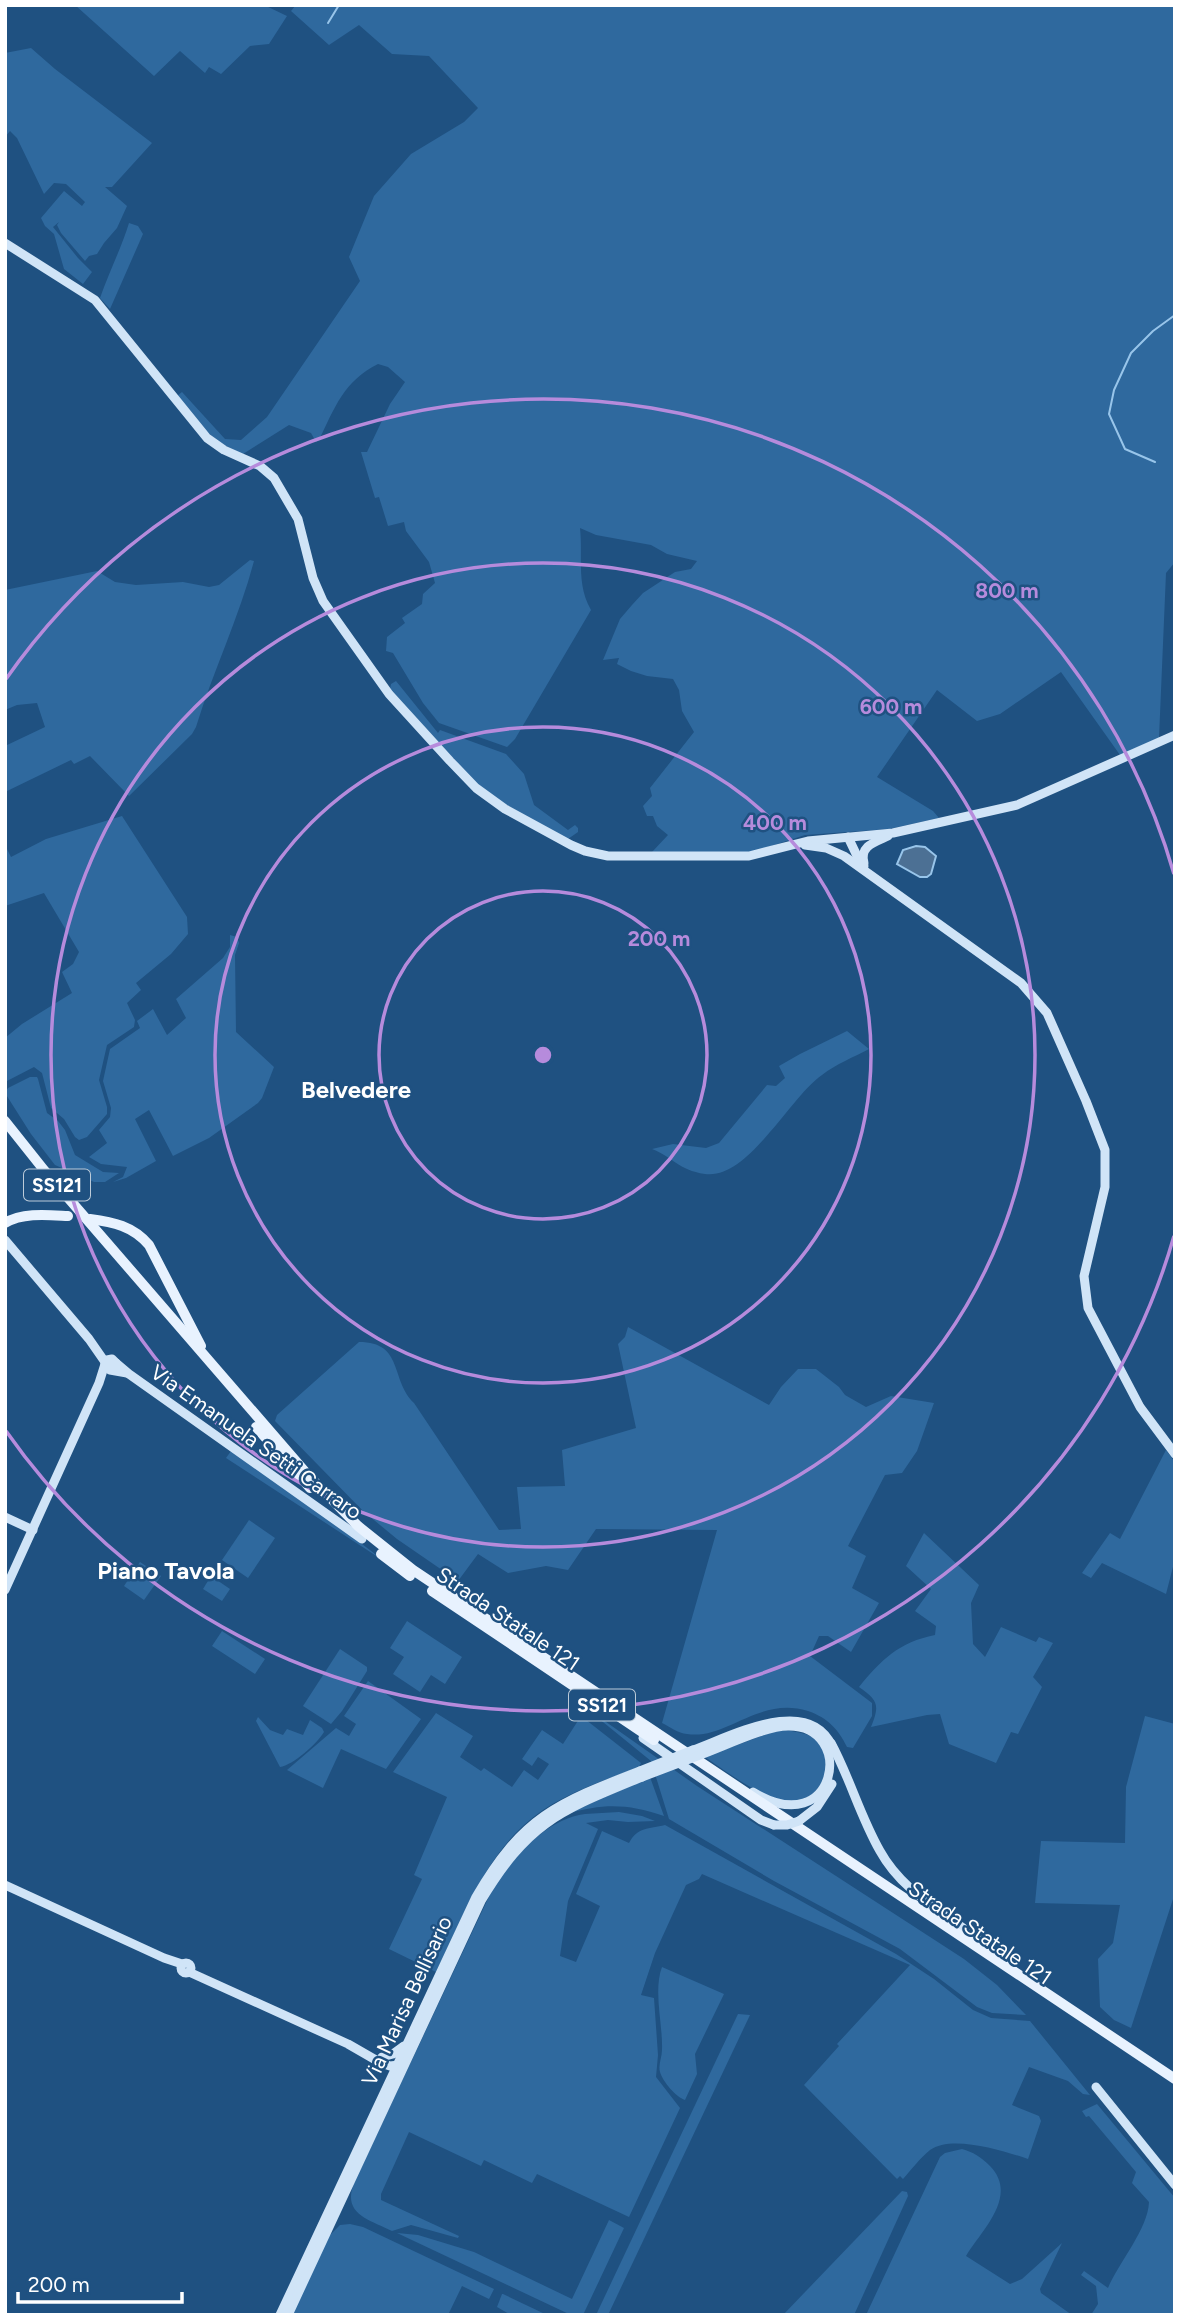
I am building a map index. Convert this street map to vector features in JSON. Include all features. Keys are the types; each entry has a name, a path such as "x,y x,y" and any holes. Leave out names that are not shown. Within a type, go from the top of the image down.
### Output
{"main road":[{"path":"5,243 95,300 207,438 224,450 260,466 274,478 298,519 313,578 323,601 389,694 476,788 505,809 571,845 595,854 749,856 796,844 893,833 1017,804 1175,735"},
{"path":"866,868 862,858 864,850 870,844 893,833"},
{"path":"844,856 848,837"},
{"path":"848,837 866,868 892,890"},
{"path":"796,844 826,848 844,856 1021,983 1047,1013 1105,1150 1105,1187 1086,1266 1085,1296 1092,1317 1140,1407 1175,1454"},
{"name":"SS121","path":"5,1121 104,1245"},
{"name":"SS121","path":"5,1132 104,1245"},
{"path":"5,1223 45,1214 68,1216"},
{"path":"90,1219 130,1228 141,1235 149,1245 198,1342 227,1376 233,1390"},
{"path":"5,1240 111,1365 99,1384 5,1590"},
{"name":"Strada Statale 121","path":"104,1245 326,1495 381,1546 692,1752 1175,2079"},
{"name":"Strada Statale 121","path":"104,1245 293,1471 362,1539 394,1565 1175,2087"},
{"name":"Via Emanuela Setti Carraro","path":"111,1365 129,1374 362,1539"},
{"path":"5,1517 33,1531"},
{"path":"545,1667 577,1693 715,1789 761,1820 774,1825 799,1821 817,1807 833,1783 836,1767 831,1743"},
{"path":"641,1774 753,1728 785,1721 811,1725 831,1743 880,1852 901,1879 926,1902 1090,2022"},
{"path":"787,1726 803,1728 816,1736 827,1748 831,1773 826,1784 811,1800 802,1804 779,1804 756,1794 692,1752 787,1726"},
{"name":"Via Marisa Bellisario","path":"280,2315 476,1897 512,1842 545,1814 564,1803 641,1774"},
{"name":"Via Marisa Bellisario","path":"288,2315 481,1900 531,1833 568,1808 641,1774"},
{"path":"5,1885 396,2067"},
{"path":"382,2060 405,2045"},
{"path":"382,2060 386,2088"},
{"path":"396,2067 407,2061"},
{"path":"366,2148 397,2077 396,2067"},
{"path":"1096,2087 1175,2185"}],"shaded area":[{"path":"75,5 264,5 287,16 269,44 250,46 221,74 209,67 205,73 180,51 154,76"},
{"path":"296,5 1175,5 1175,562 1166,573 1159,738 1120,755 1061,672 1000,714 977,721 937,690 877,777 933,811 939,818 889,829 805,835 753,852 652,852 668,835 657,826 653,816 647,816 643,806 652,796 650,788 694,732 682,711 679,690 673,679 631,671 617,664 619,658 603,660 620,619 643,593 675,572 691,569 697,561 667,554 651,545 596,535 580,528 583,590 591,610 515,739 507,747 439,723 423,703 393,653 386,651 387,637 405,623 402,618 422,604 423,594 435,583 429,562 406,531 404,522 388,526 379,497 375,498 361,452 367,452 390,404 405,382 388,367 378,364 349,387 316,442 311,433 289,425 243,454 213,437 177,396 182,392 225,439 241,440 267,417 360,281 349,257 374,196 411,154 464,122 478,108 429,56 392,54 359,25 329,45 291,11"},
{"path":"31,48 152,143 112,187 105,187 127,206 117,228 97,254 89,256 85,261 61,233 57,225 59,222 53,227 92,272 83,284 64,269 54,234 41,218 64,191 82,206 85,202 66,184 54,183 44,194 17,138 10,131 5,137 5,53"},
{"path":"129,223 138,226 143,234 110,309 100,298"},
{"path":"250,560 254,561 248,582 196,727 129,796 90,756 74,764 71,760 5,792 5,746 45,727 37,703 17,705 5,710 5,590 97,571 115,582 136,585 183,582 209,587 219,585"},
{"path":"396,681 438,733 440,730 506,754 524,774 534,805 568,830 575,825 578,832 568,839 506,805 477,784 390,689 391,684"},
{"path":"122,816 187,917 188,934 171,954 136,983 141,990 127,1003 135,1020 134,1027 107,1045 99,1080 107,1114 87,1137 79,1140 64,1119 51,1108 42,1073 34,1067 5,1082 5,1038 22,1024 72,993 62,972 73,964 79,952 44,893 5,906 5,845 11,857 46,839"},
{"path":"916,846 925,847 936,856 931,874 927,877 920,877 897,864 903,850"},
{"path":"230,935 237,937 239,943 235,955 236,1032 274,1067 262,1098 209,1138 173,1156 149,1110 135,1119 156,1161 126,1178 113,1182 123,1177 127,1167 101,1164 89,1157 107,1143 99,1130 110,1117 111,1108 103,1081 110,1049 140,1028 137,1021 153,1009 167,1035 186,1018 176,999 223,958 230,947"},
{"path":"847,1031 869,1049 833,1067 809,1086 767,1135 737,1164 721,1172 705,1174 688,1170 652,1149 673,1144 706,1148 719,1143 767,1085 776,1086 785,1078 779,1066"},
{"path":"30,1077 37,1077 47,1113 65,1130 75,1155 103,1172 119,1173 105,1182 94,1182 55,1165 5,1093 8,1088"},
{"path":"628,1327 769,1405 798,1369 816,1369 845,1395 866,1407 891,1396 934,1403 917,1451 902,1473 885,1475 848,1546 866,1556 852,1588 879,1603 851,1652 828,1636 819,1636 810,1656 872,1703 872,1716 853,1748 847,1747 836,1730 821,1717 808,1711 790,1708 758,1713 716,1731 702,1734 684,1733 662,1723 717,1530 596,1529 568,1570 546,1566 508,1573 478,1554 458,1581 397,1539 363,1511 275,1421 277,1415 359,1342 383,1348 390,1355 407,1394 499,1530 521,1529 517,1487 565,1486 562,1450 636,1428 618,1344 625,1337"},
{"path":"1166,1450 1175,1462 1175,1559 1166,1594 1102,1563 1091,1578 1082,1573 1110,1533 1120,1539"},
{"path":"231,1451 344,1530 384,1561 226,1458"},
{"path":"249,1520 275,1538 248,1578 222,1560"},
{"path":"924,1533 979,1585 971,1603 973,1644 985,1657 1001,1627 1036,1642 1039,1637 1053,1643 1033,1677 1042,1687 1018,1734 1011,1732 996,1763 949,1744 940,1714 871,1727 876,1704 859,1687 875,1668 901,1647 935,1635 936,1626 915,1611 931,1589 906,1566"},
{"path":"140,1562 161,1576 144,1600 124,1586"},
{"path":"211,1576 230,1589 222,1601 203,1589"},
{"path":"407,1621 462,1657 445,1684 431,1675 420,1692 393,1674 404,1657 390,1648"},
{"path":"222,1631 265,1659 255,1674 212,1646"},
{"path":"340,1649 367,1667 367,1671 331,1724 303,1706"},
{"path":"368,1681 421,1719 386,1769 341,1749 323,1788 287,1770 336,1728 349,1736 356,1724 344,1716"},
{"path":"436,1713 473,1736 460,1757 481,1771 484,1768 512,1787 524,1770 538,1780 549,1764 538,1757 532,1766 522,1759 542,1730 563,1744 581,1716 641,1763 639,1767 594,1784 550,1806 509,1840 484,1875 436,1972 389,1949 422,1879 414,1875 447,1797 393,1772"},
{"path":"1145,1716 1175,1724 1175,1893 1131,2028 1114,2020 1100,2007 1098,1959 1113,1943 1120,1905 1035,1903 1041,1841 1125,1843 1126,1787"},
{"path":"258,1717 270,1730 283,1735 287,1729 303,1735 310,1720 324,1732 304,1753 280,1767 256,1721"},
{"path":"599,1717 697,1786 964,1959 997,1985 1026,2015 992,2013 977,2007 900,1949 774,1881 669,1819 651,1761"},
{"path":"786,1730 802,1733 816,1740 826,1759 826,1769 818,1788 801,1800 790,1802 770,1797 746,1785 705,1757 772,1732"},
{"path":"650,1777 664,1816 616,1806 567,1814"},
{"path":"619,1812 655,1821 608,1820 586,1823 598,1829 568,1901 560,1956 576,1962 600,1906 576,1894 602,1831 629,1843 640,1831 665,1825 896,1954 934,1979 973,2010 991,2018 1030,2021 1090,2095 1083,2094 1068,2081 1029,2067 1012,2105 1039,2116 1041,2121 1028,2159 978,2146 940,2145 919,2160 903,2179 900,2176 897,2179 804,2085 839,2046 837,2044 910,1965 702,1874 699,1879 686,1885 655,1953 641,1995 654,1998 658,2055 656,2077 680,2108 629,2217 537,2174 532,2183 484,2160 481,2166 409,2132 381,2194 381,2200 459,2236 458,2238 411,2225 392,2231 366,2219 354,2209 351,2202 354,2183 493,1888 521,1852 556,1824 585,1814"},
{"path":"662,1967 724,1994 695,2054 697,2074 685,2100 670,2089 660,2069 662,2040 658,1986"},
{"path":"738,2014 750,2015 608,2315 596,2315"},
{"path":"1097,2104 1175,2198 1175,2315 1091,2315 1098,2304 1096,2286 1081,2275 1084,2271 1108,2288 1144,2223 1149,2202 1132,2183 1136,2172 1082,2111"},
{"path":"962,2149 977,2155 990,2166 998,2177 1001,2189 995,2212 966,2256 1010,2284 1022,2279 1062,2243 1040,2289 1041,2293 1072,2315 866,2315 940,2157"},
{"path":"902,2191 907,2192 908,2196 854,2315 783,2315"},
{"path":"609,2220 624,2228 583,2315 571,2315 397,2233 418,2235 474,2252 572,2299"},
{"path":"340,2225 363,2227 494,2289 489,2299 462,2286 448,2315 292,2315 328,2237"},
{"path":"502,2294 547,2315 511,2315 497,2307"}],"waterway":[{"path":"328,23 339,5"},
{"path":"1155,462 1125,449 1109,414 1114,390 1131,353 1153,331 1175,315"}],"district":[{"name":"Belvedere","path":"356,1090"},
{"name":"Piano Tavola","path":"166,1571"}]}
